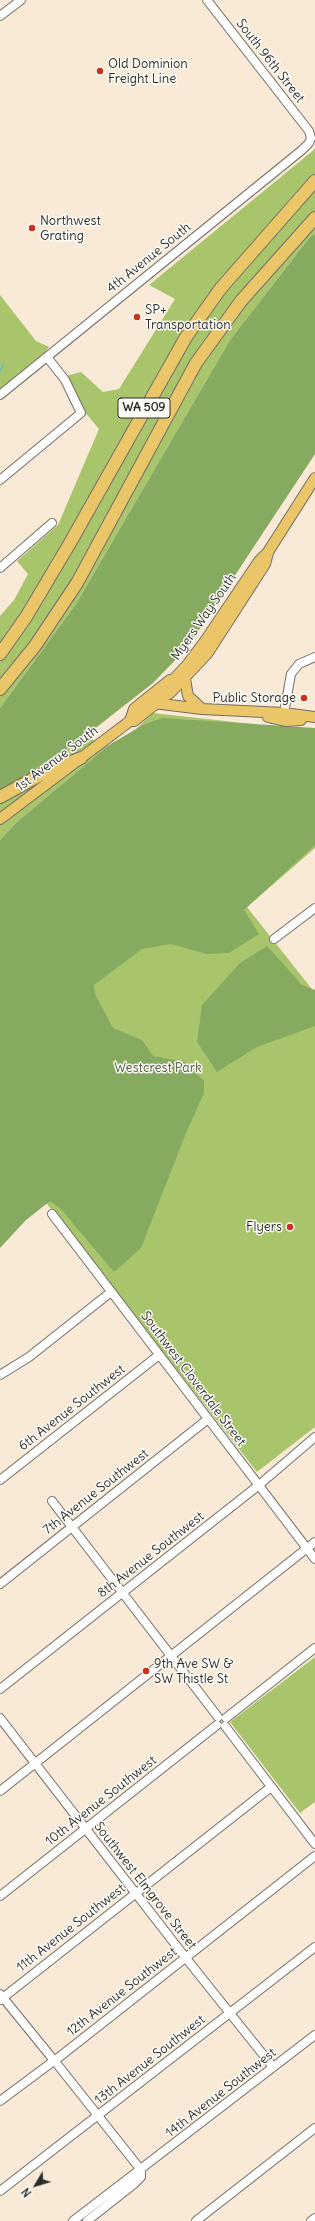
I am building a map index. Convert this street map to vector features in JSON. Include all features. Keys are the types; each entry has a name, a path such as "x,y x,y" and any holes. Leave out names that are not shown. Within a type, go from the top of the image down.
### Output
{"highway":[{"name":"WA 509","path":"0,654 26,617 70,543 186,337 221,288 315,180"},
{"name":"WA 509","path":"0,689 16,671 77,583 196,363 241,302 315,218"},
{"path":"0,698 16,671"},
{"path":"0,797 42,774 80,758"}],"main road":[{"name":"Myers Way South","path":"133,716 174,678 205,641 259,561 268,552 315,478"},
{"name":"Myers Way South","path":"133,716 162,703 185,679 222,633 265,564 268,552"},
{"path":"133,716 154,710 166,709 162,703 163,693 174,682 174,678"},
{"path":"185,679 188,696 202,709"},
{"path":"162,703 202,709 284,713 313,717"},
{"path":"261,713 269,718 285,720 299,721 313,717"},
{"name":"1st Avenue South","path":"0,819 133,716"}],"street":[{"path":"0,16 21,0"},
{"name":"South 96th Street","path":"207,0 301,120 309,131 311,138"},
{"name":"4th Avenue South","path":"0,395 302,150 311,138"},
{"path":"0,480 81,413 65,380 47,357"},
{"path":"0,568 52,523"},
{"path":"284,713 291,674 299,664 315,657"},
{"path":"274,939 315,908"},
{"name":"Southwest Cloverdale Street","path":"52,1214 315,1559"},
{"path":"0,1376 29,1357 111,1292"},
{"name":"6th Avenue Southwest","path":"0,1480 159,1355"},
{"name":"7th Avenue Southwest","path":"0,1584 208,1419"},
{"name":"8th Avenue Southwest","path":"0,1689 259,1485 315,1437"},
{"path":"52,1501 315,1844"},
{"path":"0,1791 315,1542"},
{"name":"10th Avenue Southwest","path":"0,1896 315,1648"},
{"name":"Southwest Elmgrove Street","path":"0,1718 185,1957 273,2067"},
{"name":"11th Avenue Southwest","path":"1,1997 271,1787"},
{"name":"12th Avenue Southwest","path":"0,2101 54,2061 315,1856"},
{"name":"13th Avenue Southwest","path":"0,2191 315,1947"},
{"path":"1,1997 141,2170"},
{"name":"14th Avenue Southwest","path":"72,2221 141,2170 315,2035"},
{"path":"196,2221 315,2128"},
{"name":"14th Avenue Southwest","path":"87,2221 134,2184 140,2176 141,2170"},
{"path":"311,2221 315,2218"}],"green space":[{"path":"315,149 315,234 310,237 230,340 76,604 0,708 0,616 14,600 28,574 17,561 58,525 99,429 84,411 66,376 81,372 103,392 119,389 175,299 149,285"},
{"path":"315,234 315,454 197,633 180,655 153,683 84,737 0,792 0,708 76,604 230,340 310,237"},
{"path":"0,295 36,341 49,347 43,356 0,392"},
{"name":"Westcrest Park","path":"153,713 315,731 315,848 247,907 315,993 315,1427 257,1472 0,1144 0,857"},
{"path":"162,718 315,728 315,845 244,910 259,934 229,953 207,954 171,944 142,949 94,985 95,994 113,1028 142,1040 153,1056 185,1062 204,1081 204,1093 186,1133 141,1248 114,1272 60,1208 50,1201 26,1220 0,1248 0,840 18,821 109,745 143,725"},
{"path":"84,737 109,745 18,821 0,840 0,792"},
{"path":"267,946 302,985 315,990 315,1026 257,1047 217,1072 197,1042 202,1005 240,963"},
{"path":"315,1657 315,1802 300,1813 230,1722"}],"waterway":[{"path":"0,371 3,365"}],"place":[{"name":"Old Dominion Freight Line","path":"100,71"},
{"name":"Northwest Grating","path":"32,228"},
{"name":"SP+ Transportation","path":"137,317"},
{"name":"Public Storage","path":"304,698"},
{"name":"Flyers","path":"290,1227"},
{"name":"9th Ave SW & SW Thistle St","path":"146,1671"}]}
